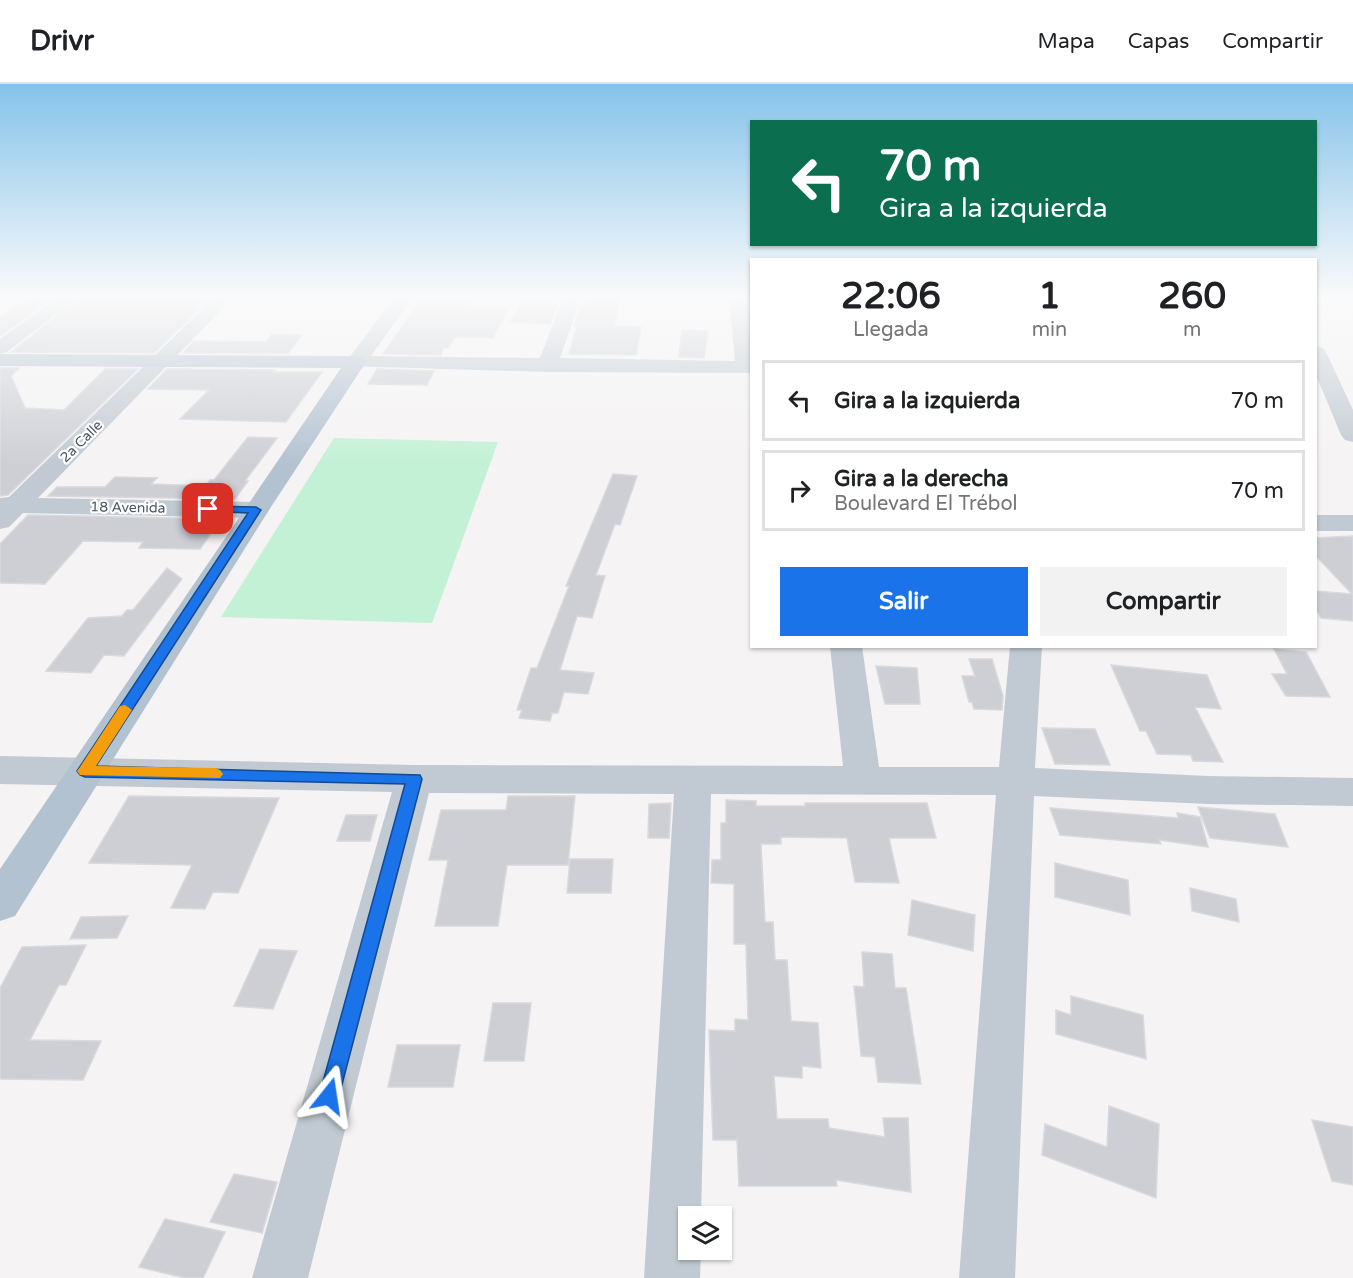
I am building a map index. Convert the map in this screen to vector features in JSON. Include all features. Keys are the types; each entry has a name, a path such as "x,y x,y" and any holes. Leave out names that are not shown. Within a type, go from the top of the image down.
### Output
{"main road":[{"path":"0,360 356,362"},
{"path":"0,903 256,510 356,362"}],"street":[{"name":"2a Calle","path":"5,511 169,354"},
{"path":"354,354 356,362"},
{"path":"356,362 362,354"},
{"path":"547,366 552,354"},
{"path":"356,362 749,367"},
{"path":"1324,365 1353,435"},
{"name":"18 Avenida","path":"5,511 256,510"},
{"path":"1317,523 1353,523"},
{"path":"846,648 863,780"},
{"path":"987,1278 1026,648"},
{"path":"0,770 414,779 1016,781 1208,790 1353,792"},
{"path":"280,1278 414,779"},
{"path":"672,1278 693,781"}],"green space":[{"path":"334,438 498,442 432,623 221,617"}],"building":[{"path":"383,354 441,354 441,355"},
{"path":"569,354 636,354 636,355"},
{"path":"679,354 705,354 704,358 679,357"},
{"path":"0,368 19,368 11,376 25,408 64,410 105,369 138,369 8,495 0,496"},
{"path":"167,369 322,372 286,422 180,419 209,390 148,389"},
{"path":"377,369 434,371 427,385 368,384"},
{"path":"248,437 277,438 245,481 248,481 235,499 48,496 57,487 105,487 115,477 157,478 151,484 206,486 210,480 214,480"},
{"path":"613,474 637,476 620,525 615,524 596,575 605,576 592,618 577,616 560,670 594,673 588,694 564,692 558,713 552,713 550,721 519,718 522,710 517,710 531,668 537,668 569,586 566,586"},
{"path":"28,515 221,519 200,549 139,548 143,542 83,541 45,584 0,583 0,544"},
{"path":"1353,536 1353,621 1321,618 1317,611 1317,591 1352,594 1317,557 1317,538"},
{"path":"167,568 182,579 124,656 104,655 91,673 46,671 88,618 122,616 127,610 133,610"},
{"path":"1274,649 1306,652 1330,697 1286,696 1272,674 1287,674"},
{"path":"969,659 992,659 1003,696 1002,710 974,709 972,702 969,702 962,676 975,676"},
{"path":"1111,665 1207,675 1221,709 1195,707 1223,762 1193,761 1191,755 1157,754 1146,731 1140,731"},
{"path":"876,666 917,668 920,704 885,704"},
{"path":"1042,728 1095,729 1110,765 1055,764"},
{"path":"129,796 279,798 238,893 213,892 205,909 171,908 192,865 89,863"},
{"path":"508,796 575,796 568,865 507,865 498,926 435,926 448,860 429,860 441,810 506,810"},
{"path":"726,800 756,801 756,806 805,806 805,803 927,803 936,838 889,838 899,883 855,882 847,838 781,837 781,844 761,844 765,922 773,922 775,960 787,960 791,1021 818,1023 821,1068 802,1066 802,1078 774,1076 777,1119 828,1119 829,1128 885,1137 883,1118 908,1118 911,1192 836,1180 837,1186 739,1186 737,1140 713,1140 709,1030 735,1031 735,1019 748,1020 746,944 734,944 734,884 711,883 712,860 721,860 721,823 726,823"},
{"path":"671,803 669,838 648,838 649,804"},
{"path":"1198,807 1275,814 1288,847 1210,838"},
{"path":"1050,808 1178,818 1177,813 1200,817 1208,847 1159,840 1161,844 1060,835"},
{"path":"346,815 377,815 370,841 337,841"},
{"path":"570,859 613,859 611,893 567,893"},
{"path":"1055,863 1128,880 1130,915 1055,897"},
{"path":"1190,888 1236,899 1239,922 1192,911"},
{"path":"912,900 975,915 973,951 908,935"},
{"path":"128,916 117,938 70,939 81,917"},
{"path":"86,945 66,985 59,985 30,1040 101,1041 83,1080 0,1079 0,988 22,947"},
{"path":"260,949 297,951 273,1009 234,1006"},
{"path":"862,952 892,954 895,988 906,988 921,1084 878,1082 875,1057 861,1056 854,986 864,987"},
{"path":"1071,996 1143,1015 1146,1059 1056,1034 1056,1010 1071,1015"},
{"path":"493,1003 531,1003 524,1061 484,1061"},
{"path":"397,1045 460,1045 453,1087 388,1087"},
{"path":"1109,1106 1159,1124 1156,1198 1042,1155 1045,1124 1107,1147"},
{"path":"1312,1120 1353,1127 1353,1185 1332,1181"},
{"path":"234,1174 277,1182 262,1233 210,1222"},
{"path":"165,1219 225,1232 203,1278 185,1278 139,1267"}],"slow traffic":[{"path":"125,710 85,771 215,774"}],"route":[{"path":"208,509 256,510 85,771 414,779 329,1096"}]}
